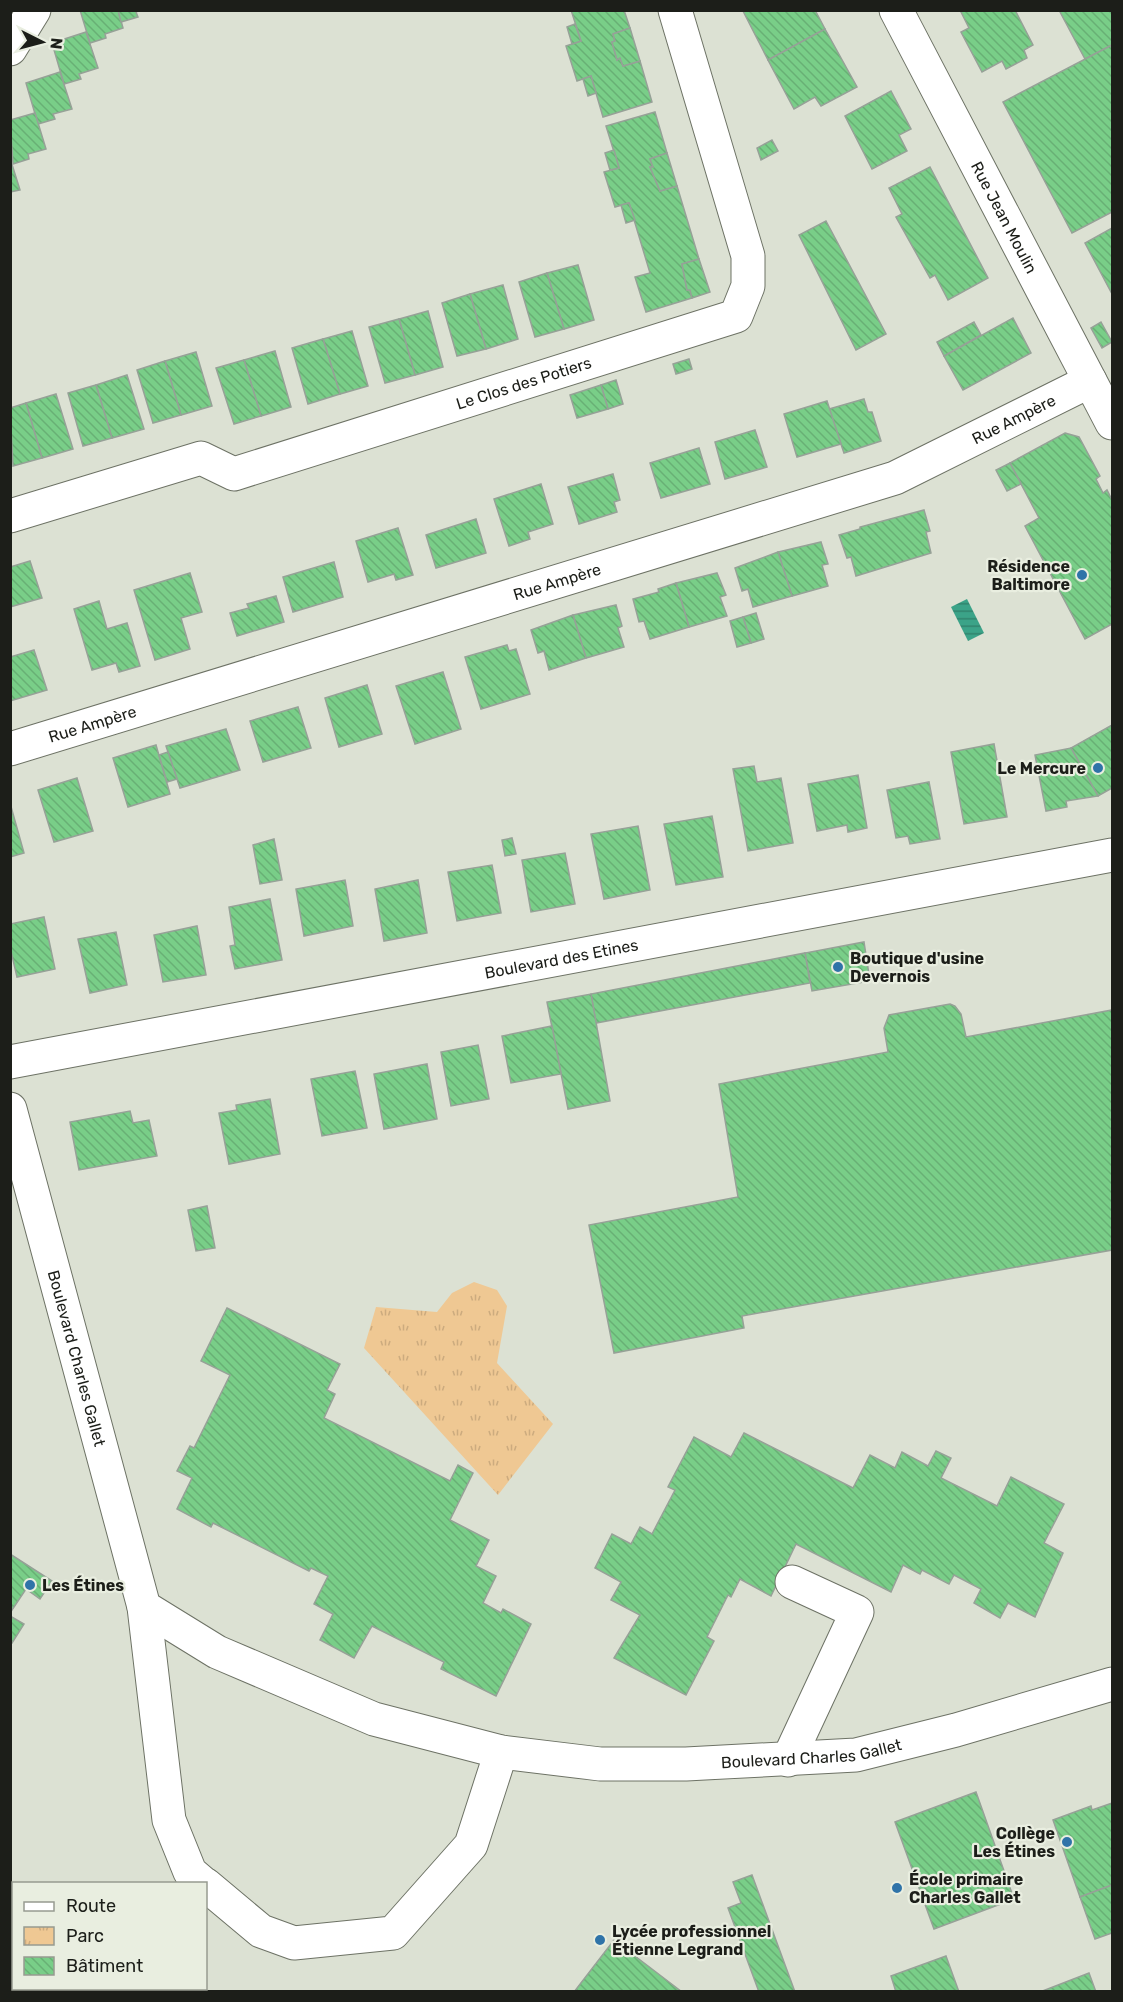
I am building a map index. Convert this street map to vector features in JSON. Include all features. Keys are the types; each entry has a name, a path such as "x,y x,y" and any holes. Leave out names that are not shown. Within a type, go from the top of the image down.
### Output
{"street":[{"path":"10,49 34,10"},
{"name":"Le Clos des Potiers","path":"10,516 201,458 234,474 736,316 748,286 748,256 675,10"},
{"name":"Rue Jean Moulin","path":"896,10 1113,423"},
{"name":"Rue Ampère","path":"10,749 895,478 1090,381"},
{"name":"Boulevard des Etines","path":"10,1062 1113,855"},
{"name":"Boulevard Charles Gallet","path":"10,1109 144,1607 169,1820 190,1872 202,1882"},
{"path":"788,1760 857,1612 792,1582"},
{"name":"Boulevard Charles Gallet","path":"144,1607 217,1652 374,1719 501,1752 600,1764 686,1764 856,1755 956,1730 1113,1684"},
{"name":"Boulevard Charles Gallet","path":"207,1886 261,1931 294,1943 393,1933 471,1845 501,1752"}],"green space":[{"path":"474,1282 497,1290 507,1306 497,1363 553,1424 498,1495 364,1348 376,1307 437,1312 452,1293"}],"shaded area":[{"path":"967,599 984,633 968,641 951,607"}],"building":[{"path":"80,10 118,10 123,28 105,34 106,38 90,43"},
{"path":"118,10 140,10 136,12 138,17 121,22"},
{"path":"571,10 624,10 630,28 613,34 615,41 612,42 617,60 620,58 623,66 640,61 652,102 603,117 591,76 577,81 566,46 581,41"},
{"path":"815,10 825,29 768,60 743,11"},
{"path":"960,10 1015,10 1033,45 1024,50 1027,58 1006,69 1002,61 982,72 961,32 969,28"},
{"path":"1059,10 1112,10 1112,45 1085,59"},
{"path":"575,24 581,41 572,44 567,27"},
{"path":"630,28 640,61 623,66 620,58 617,60 612,42 615,41 613,34"},
{"path":"825,29 857,87 821,106 815,97 794,109 768,60"},
{"path":"86,32 98,68 79,74 81,79 64,84 52,43"},
{"path":"1112,45 1112,212 1072,233 1003,102"},
{"path":"60,72 72,109 53,114 55,119 38,124 26,83"},
{"path":"591,76 596,93 588,96 583,79"},
{"path":"891,91 911,129 899,135 907,151 872,169 845,116"},
{"path":"655,112 667,153 650,159 653,167 650,167 660,191 677,186 699,259 682,264 687,290 690,290 692,298 646,312 635,277 650,273 629,203 615,207 604,172 619,168 606,126"},
{"path":"35,113 46,149 28,154 29,159 13,164 10,120"},
{"path":"772,140 778,151 761,160 757,148"},
{"path":"614,150 619,168 610,170 605,153"},
{"path":"667,153 677,186 660,191 650,167 653,167 650,159"},
{"path":"10,158 20,190 10,192"},
{"path":"930,167 988,278 948,300 935,275 930,278 896,217 902,214 889,188"},
{"path":"629,203 635,220 626,223 621,205"},
{"path":"826,221 886,334 856,350 799,235"},
{"path":"1112,228 1112,291 1111,292 1085,243"},
{"path":"699,259 710,292 692,298 690,290 687,290 682,264"},
{"path":"578,265 594,320 564,329 547,273"},
{"path":"547,273 564,329 535,337 519,282"},
{"path":"503,285 518,339 486,349 470,294"},
{"path":"470,294 486,349 457,356 442,303"},
{"path":"428,311 443,367 415,375 399,319"},
{"path":"1013,318 1031,353 963,390 944,356"},
{"path":"399,319 415,375 385,383 369,327"},
{"path":"974,322 981,335 944,356 937,342"},
{"path":"1101,322 1112,342 1102,348 1091,328"},
{"path":"352,331 368,386 340,394 323,339"},
{"path":"323,339 340,394 308,404 292,348"},
{"path":"275,351 291,407 261,416 244,360"},
{"path":"196,352 212,406 181,415 165,361"},
{"path":"689,359 692,369 676,374 673,364"},
{"path":"244,360 261,416 234,424 216,368"},
{"path":"165,361 181,415 153,423 137,370"},
{"path":"127,375 144,429 112,438 96,385"},
{"path":"616,380 623,404 608,409 601,385"},
{"path":"96,385 112,438 83,446 68,393"},
{"path":"601,385 608,409 577,418 570,395"},
{"path":"56,394 73,449 42,458 26,403"},
{"path":"864,399 868,412 872,412 881,441 844,453 829,409"},
{"path":"827,401 841,444 797,457 784,414"},
{"path":"26,403 42,458 13,466 10,408"},
{"path":"755,430 767,467 725,479 715,442"},
{"name":"Résidence Baltimore","path":"1065,433 1079,437 1100,476 1096,479 1103,493 1107,490 1112,500 1112,624 1085,639 1025,526 1039,518 1010,463"},
{"path":"699,448 710,484 661,498 650,463"},
{"path":"1010,463 1021,484 1007,491 996,470"},
{"path":"613,474 620,500 614,502 617,512 579,524 568,487"},
{"path":"541,484 553,524 528,532 530,539 509,546 494,499"},
{"path":"924,510 930,531 926,532 931,553 856,576 851,557 847,558 839,535"},
{"path":"476,519 486,553 436,568 426,535"},
{"path":"398,528 413,575 396,580 394,574 368,582 356,541"},
{"path":"821,542 828,564 822,565 828,586 792,596 778,552"},
{"path":"778,552 792,596 753,607 748,589 742,591 735,568"},
{"path":"30,561 42,598 10,607 10,567"},
{"path":"334,562 343,597 293,612 283,577"},
{"path":"190,573 202,612 181,618 190,649 155,660 134,590"},
{"path":"717,573 726,595 720,597 727,616 689,627 676,583"},
{"path":"676,583 689,627 650,639 644,621 639,622 633,599 659,592 658,589"},
{"path":"276,596 284,622 237,636 230,613 249,608 247,604"},
{"path":"99,601 107,629 127,623 140,666 119,672 116,663 92,670 74,609"},
{"path":"616,605 622,626 618,628 624,647 586,658 573,615"},
{"path":"756,613 764,639 751,643 743,617"},
{"path":"573,615 586,658 549,670 544,651 538,653 531,630"},
{"path":"743,617 751,643 737,647 730,621"},
{"path":"507,645 509,651 516,649 530,694 481,709 465,657"},
{"path":"34,650 47,690 10,701 10,657"},
{"path":"443,672 461,729 415,744 396,686"},
{"path":"367,685 382,734 339,747 325,698"},
{"path":"298,707 311,748 263,762 250,721"},
{"name":"Le Mercure","path":"1112,725 1112,788 1098,796 1071,748"},
{"path":"226,729 240,770 180,788 166,746"},
{"path":"994,744 1007,817 964,824 951,752"},
{"path":"156,745 170,794 128,807 113,758"},
{"path":"1071,748 1098,796 1066,801 1067,807 1046,811 1035,755"},
{"path":"168,752 177,779 167,782 159,755"},
{"path":"754,766 757,782 781,778 793,843 748,851 733,769"},
{"path":"858,775 867,828 848,832 847,825 817,831 808,784"},
{"path":"77,778 93,831 54,842 38,790"},
{"path":"929,782 940,839 910,844 908,836 896,838 887,790"},
{"path":"10,803 24,853 10,857"},
{"path":"712,816 723,877 676,885 664,824"},
{"path":"638,826 650,890 604,899 591,834"},
{"path":"512,838 516,854 505,856 502,840"},
{"path":"274,839 282,880 260,884 253,845"},
{"path":"565,853 575,904 531,912 522,860"},
{"path":"492,865 501,913 457,921 448,872"},
{"path":"345,880 353,926 304,936 296,889"},
{"path":"418,880 427,933 384,941 375,889"},
{"path":"270,899 282,960 235,969 230,946 235,945 229,907"},
{"path":"44,917 55,969 17,977 10,947 10,924"},
{"path":"197,926 206,975 163,982 154,935"},
{"path":"116,932 127,985 90,993 78,939"},
{"name":"Boutique d'usine Devernois","path":"864,942 870,981 812,991 805,953"},
{"path":"805,953 810,983 596,1023 591,994"},
{"path":"591,994 610,1101 568,1109 547,1002"},
{"path":"950,1004 955,1006 961,1014 966,1037 1112,1010 1112,1250 742,1316 744,1328 614,1353 589,1225 738,1197 719,1084 888,1052 884,1028 889,1015"},
{"path":"552,1026 561,1074 511,1083 502,1036"},
{"path":"478,1045 489,1099 451,1106 441,1052"},
{"path":"427,1064 437,1119 384,1129 374,1074"},
{"path":"355,1071 367,1128 322,1136 311,1079"},
{"path":"270,1099 280,1154 229,1164 219,1113 237,1110 236,1105"},
{"path":"130,1111 133,1123 149,1120 157,1156 79,1170 70,1122"},
{"path":"207,1206 215,1248 196,1251 188,1210"},
{"path":"227,1308 340,1364 327,1390 335,1394 324,1418 450,1481 458,1465 473,1473 450,1520 489,1540 476,1566 496,1576 483,1603 501,1613 503,1609 531,1624 496,1696 441,1669 444,1662 372,1626 354,1658 320,1640 333,1614 314,1604 328,1576 311,1568 309,1571 213,1523 211,1527 177,1509 192,1478 177,1471 190,1446 194,1448 230,1375 201,1361"},
{"path":"744,1433 853,1488 870,1455 895,1468 902,1452 928,1466 936,1451 951,1458 941,1478 997,1506 1011,1477 1064,1504 1044,1543 1063,1553 1035,1617 1008,1603 1000,1618 974,1603 981,1589 954,1575 949,1584 922,1570 920,1574 903,1565 891,1592 796,1544 771,1596 740,1579 731,1597 728,1595 707,1637 714,1641 686,1695 614,1658 640,1615 611,1600 621,1582 595,1568 612,1534 631,1544 640,1527 652,1534 675,1490 668,1487 694,1437 731,1457"},
{"name":"Les Étines","path":"10,1554 52,1581 40,1599 26,1589 10,1613"},
{"name":"Les Étines","path":"10,1616 24,1624 12,1643 10,1642"},
{"path":"976,1792 1014,1899 934,1929 895,1822"},
{"path":"1112,1803 1112,1885 1080,1897 1053,1820 1091,1806 1092,1810"},
{"path":"752,1875 795,1992 759,1992 728,1908 741,1903 733,1882"},
{"path":"1112,1885 1112,1933 1095,1939 1080,1897"},
{"path":"614,1940 682,1992 574,1992"},
{"path":"946,1956 959,1992 896,1992 891,1976"},
{"path":"1089,1973 1096,1992 1040,1992"}],"place":[{"name":"Résidence Baltimore","path":"1082,575"},
{"name":"Le Mercure","path":"1098,768"},
{"name":"Boutique d'usine Devernois","path":"838,967"},
{"name":"Les Étines","path":"30,1585"},
{"name":"Collège Les Étines","path":"1067,1842"},
{"name":"École primaire Charles Gallet","path":"897,1888"},
{"name":"Lycée professionnel Étienne Legrand","path":"600,1940"}]}
